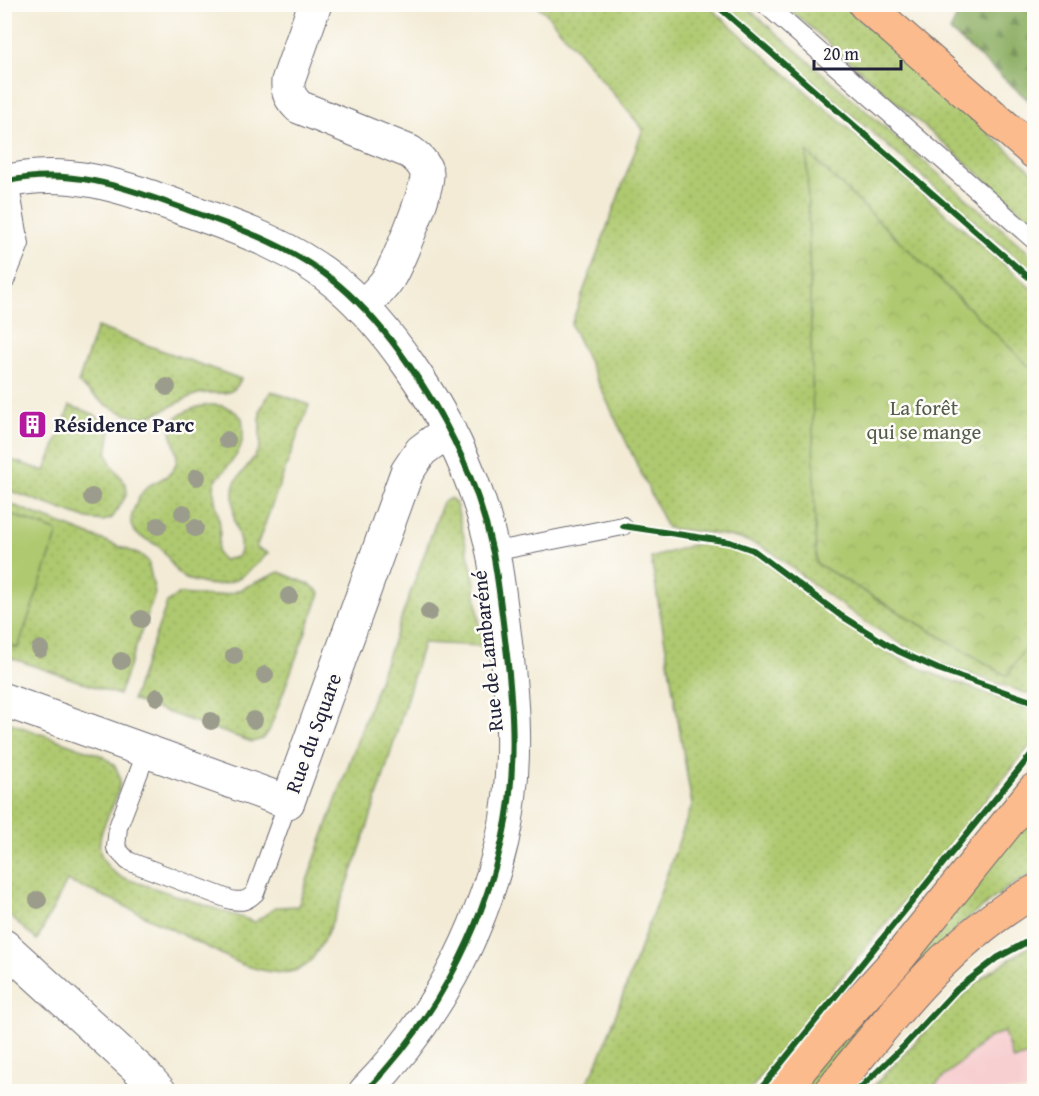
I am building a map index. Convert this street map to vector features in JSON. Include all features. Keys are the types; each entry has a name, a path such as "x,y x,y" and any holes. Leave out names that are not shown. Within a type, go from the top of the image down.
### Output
{"main road":[{"path":"866,4 1035,152"},
{"path":"899,4 1035,124"},
{"path":"781,1092 819,1045 896,960 1035,790"},
{"path":"830,1092 904,1002 953,953 1002,911 1035,892"}],"street":[{"path":"315,4 288,81 287,91 290,96 299,106 410,152 421,161 426,173 425,190 394,268 384,284 362,307"},
{"name":"Rue de Lambaréné","path":"7,182 38,176 75,177 110,183 269,241 321,272 362,307 402,355 449,430 473,484 492,552 501,603 514,724 511,783 502,840 474,927 443,990 405,1047 365,1092"},
{"name":"Rue du Square","path":"4,700 288,802 407,471 421,451 449,430"},
{"path":"4,946 145,1075 160,1092"}],"lane":[{"path":"765,4 1035,240"},
{"path":"4,283 20,244 7,182"},
{"path":"492,552 623,526"},
{"path":"147,751 118,827 116,848 128,861 231,900 241,902 255,892 288,802"}],"shaded area":[{"path":"1004,1032 1013,1060 1034,1053 1034,1091 928,1092 988,1038"}],"green space":[{"path":"963,4 1034,5 1034,105 950,31"},
{"path":"535,5 707,5 1034,291 1034,696 930,660 848,610 772,552 759,546 734,537 667,528 571,325 643,129 545,12"},
{"path":"725,5 744,5 1034,257 1034,273"},
{"path":"785,5 843,5 1034,173 1034,222"},
{"name":"La forêt qui se mange","path":"807,152 1034,371 1034,634 1007,676 816,563"},
{"path":"97,327 241,379 238,386 229,392 198,394 145,417 129,415 106,404 78,383"},
{"path":"271,391 309,405 256,548 268,553 245,574 228,583 208,584 184,578 162,550 138,535 131,524 134,509 144,490 168,475 176,464 172,421 188,411 207,405 226,407 242,418 241,446 233,460 215,481 214,487 220,529 217,553 223,560 237,557 240,542 234,518 233,490 235,482 260,446 260,410"},
{"path":"70,406 98,417 111,430 107,453 111,464 126,484 127,494 112,518 103,521 88,519 5,489 5,470 8,459 45,471"},
{"path":"451,498 456,504 474,578 482,646 423,643 388,762 353,868 336,913 319,948 305,966 282,973 243,965 115,901 67,881 37,940 5,912 5,721 100,755 116,767 120,781 102,830 100,846 104,862 121,877 255,922 276,907 298,906 443,502"},
{"path":"5,502 141,555 148,561 155,593 119,695 5,656 4,643 17,648 58,532 5,512"},
{"path":"4,512 58,532 18,648 5,643"},
{"path":"711,543 752,553 835,618 893,656 931,673 1034,711 1034,741 749,1091 581,1091 593,1072 604,1047 692,805 651,558 692,545"},
{"path":"279,572 311,585 320,593 269,731 262,739 252,742 132,700 167,603 178,594 214,596 232,593"},
{"path":"1034,811 1034,873 1006,889 958,926 819,1091 795,1092"},
{"path":"1034,946 1034,1053 1013,1060 1004,1032 988,1038 928,1091 869,1091 942,1014 984,976 1027,948"}],"cycle path":[{"path":"715,4 1034,282"},
{"path":"4,182 53,176 101,182 124,188 251,234 288,251 323,272 368,313 409,365 437,409 471,479 493,553 509,671 513,744 507,817 493,876 467,944 451,976 412,1037 365,1092"},
{"path":"623,526 730,542 753,550 840,615 898,651 938,669 1034,702"},
{"path":"758,1092 1034,751"},
{"path":"856,1092 903,1047 957,989 997,958 1034,938"}],"place":[{"name":"Résidence Parc","path":"33,424"}]}
